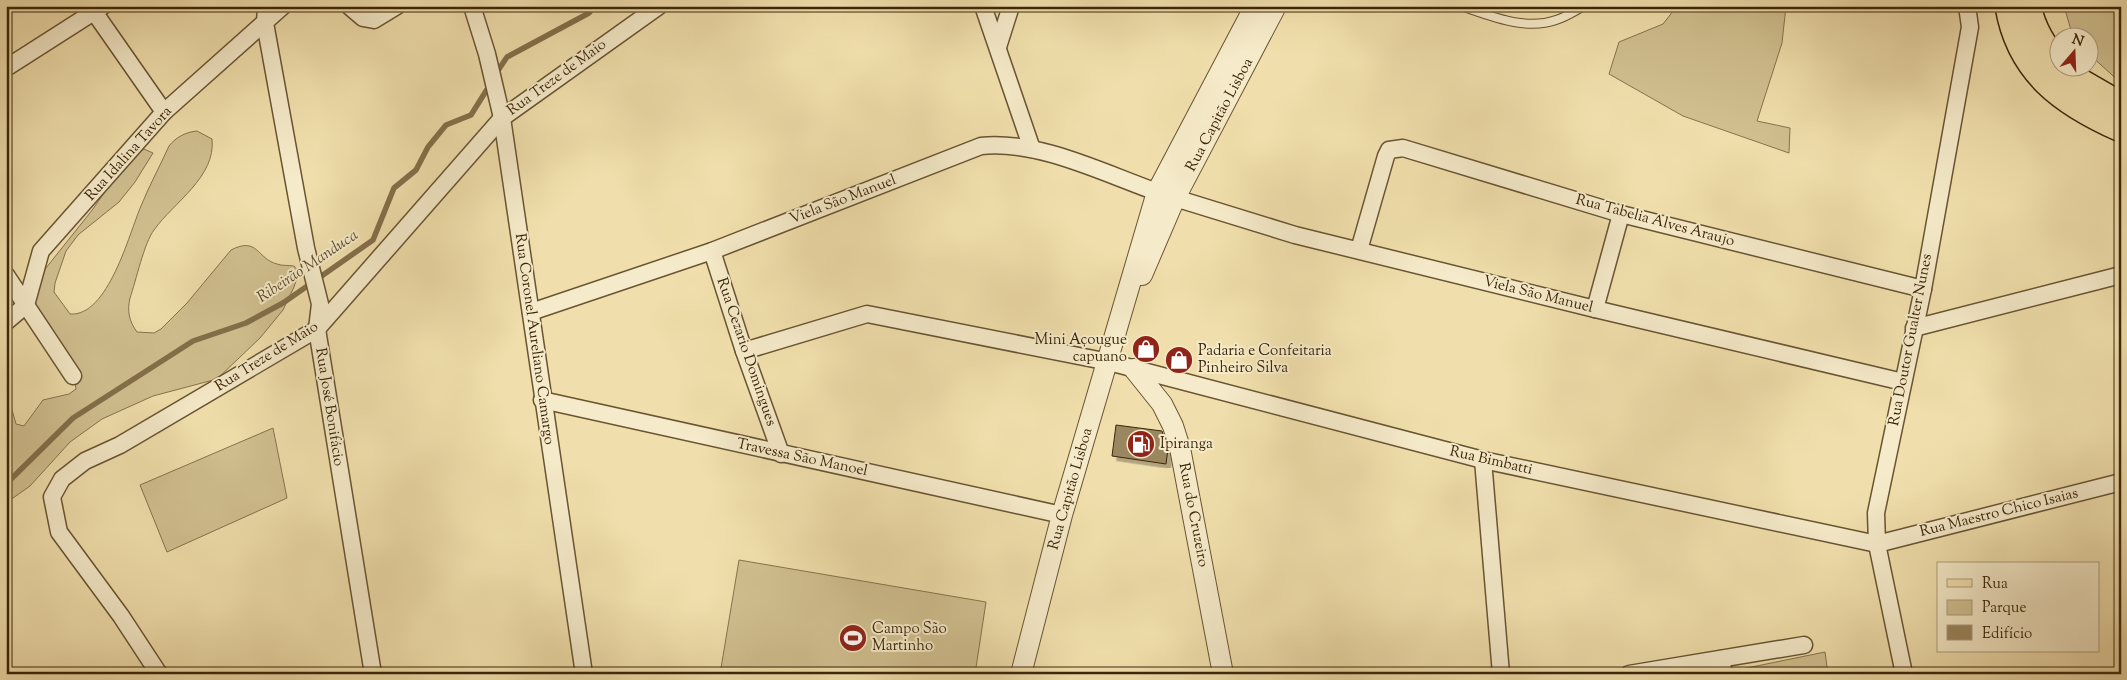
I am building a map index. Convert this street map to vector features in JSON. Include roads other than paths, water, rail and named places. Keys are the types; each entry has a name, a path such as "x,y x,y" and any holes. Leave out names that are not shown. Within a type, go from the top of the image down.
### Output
{"main road":[{"path":"2008,6 2011,27 2025,59 2052,88 2092,116 2121,129"},
{"path":"2028,6 2033,26 2050,54"},
{"path":"2074,78 2121,105"}],"street":[{"name":"Rua Idalina Tavora","path":"26,305 42,251 164,112 266,14 283,6"},
{"path":"349,6 363,18 374,20 397,6"},
{"name":"Rua Coronel Aureliano Camargo","path":"472,6 487,54 502,118 542,400 584,674"},
{"name":"Rua Treze de Maio","path":"159,674 121,616 59,532 52,497 62,479 85,461 120,446 316,329 502,118 658,6"},
{"path":"983,6 1032,149"},
{"path":"998,48 1011,6"},
{"name":"Rua Capitão Lisboa","path":"1021,674 1062,515 1125,305 1142,277 1166,195 1255,6"},
{"name":"Rua Capitão Lisboa","path":"1166,195 1276,6"},
{"name":"Rua Doutor Gualter Nunes","path":"1904,674 1876,544 1876,513 1923,289 1970,27 1968,6"},
{"path":"6,68 96,8 164,112"},
{"name":"Rua José Bonifácio","path":"266,14 306,248 320,304 316,329 373,674"},
{"name":"Viela São Manuel","path":"531,312 712,251 981,146 1002,144 1032,149 1166,195 1295,234 1595,309 1903,382"},
{"name":"Rua Tabelia Alves Araujo","path":"1359,250 1390,150 1395,148 1412,151 1621,214 1923,289"},
{"path":"1595,309 1621,214"},
{"name":"Rua Cezario Domingues","path":"712,251 744,351 781,454"},
{"path":"6,275 73,376"},
{"path":"1914,328 2121,275"},
{"path":"6,322 26,305"},
{"name":"Rua Bimbatti","path":"744,351 866,314 1109,362 1483,460 1876,544"},
{"name":"Rua do Cruzeiro","path":"1134,368 1162,404 1173,426 1180,448 1223,674"},
{"name":"Travessa São Manoel","path":"542,400 1062,515"},
{"path":"1483,460 1501,674"},
{"name":"Rua Maestro Chico Isaias","path":"1876,544 2121,482"},
{"path":"1629,674 1722,666 1804,646"}],"lane":[{"path":"1461,6 1513,22 1535,25 1557,20 1584,6"}],"waterway":[{"name":"Ribeirão Manduca","path":"495,75 507,57 589,13 595,6"},
{"name":"Ribeirão Manduca","path":"2109,6 2121,9"},
{"name":"Ribeirão Manduca","path":"6,484 73,418 193,341 246,323 283,303 373,240 394,188 416,170 428,147 446,125 471,115 491,83"}],"place":[{"name":"Mini Açougue capuano","path":"1146,349"},
{"name":"Padaria e Confeitaria Pinheiro Silva","path":"1179,360"},
{"name":"Ipiranga","path":"1141,444"},
{"name":"Campo São Martinho","path":"853,638"}]}
